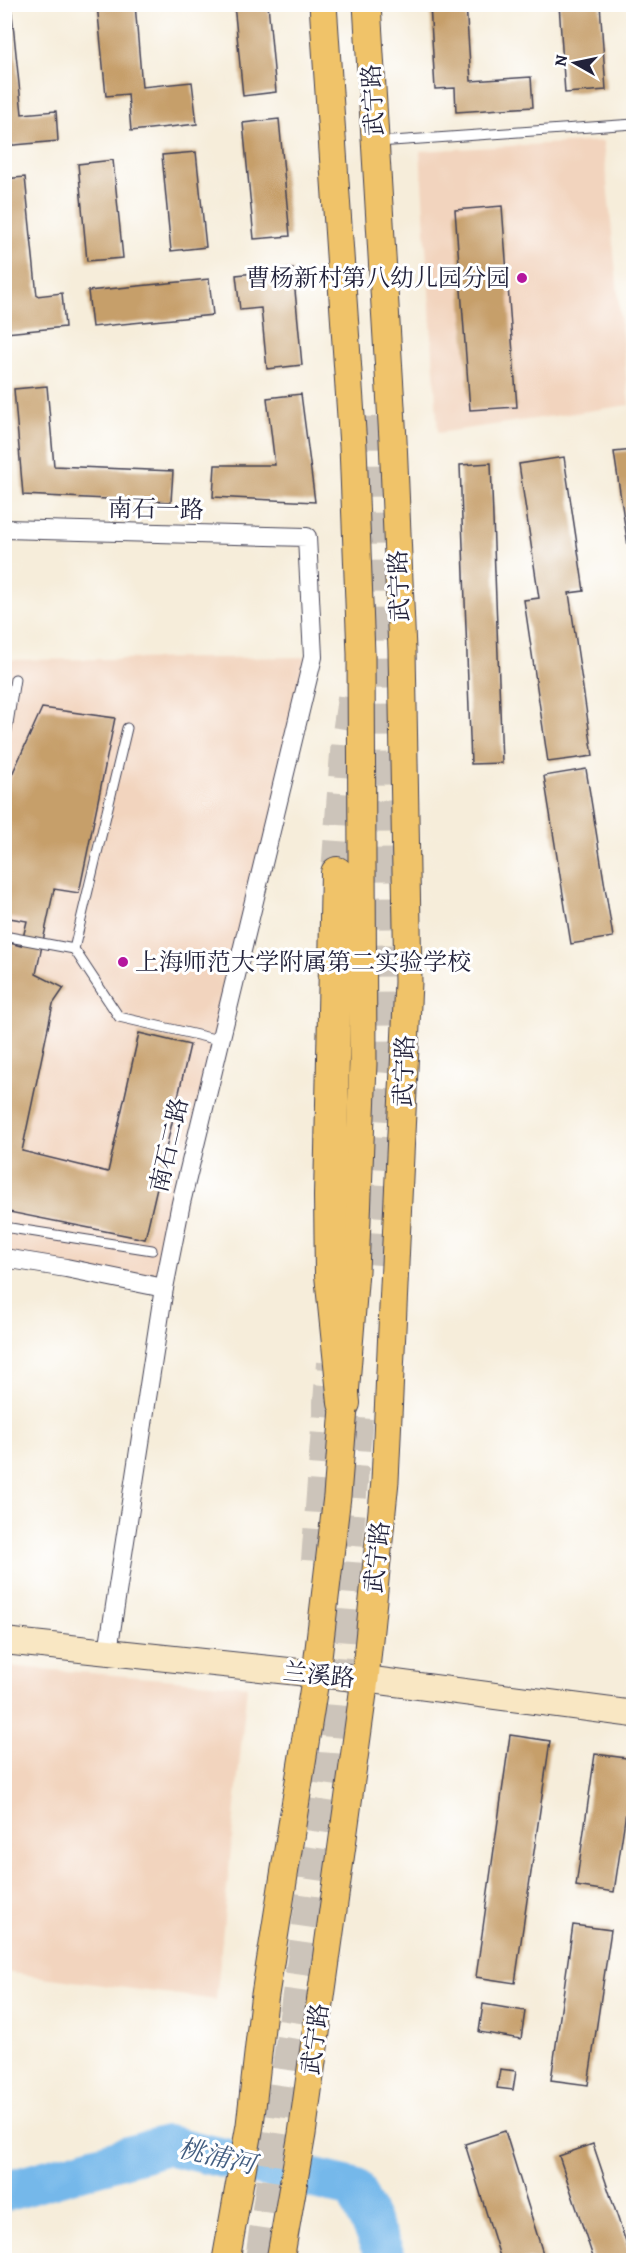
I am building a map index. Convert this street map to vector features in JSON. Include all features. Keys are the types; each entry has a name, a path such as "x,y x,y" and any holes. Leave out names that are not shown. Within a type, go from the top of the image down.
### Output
{"highway":[{"path":"338,873 330,1196 331,1275 344,1403"}],"main road":[{"name":"武宁路","path":"226,2260 250,2125 264,2001 316,1674 337,1496 354,1271 363,1064 361,654 353,446 323,4"},
{"name":"武宁路","path":"280,2260 302,2134 365,1679 385,1481 408,982 402,650 393,440 367,4"}],"street":[{"name":"南石一路","path":"4,529 307,537"},
{"name":"南石二路","path":"108,1651 164,1288 188,1169 312,657 307,537"},
{"path":"4,1258 164,1288"},
{"name":"兰溪路","path":"4,1641 365,1679 633,1714"}],"lane":[{"path":"376,142 633,124"},
{"path":"4,749 15,679"},
{"path":"74,949 127,728"},
{"path":"4,936 74,949 119,1017 219,1040"},
{"path":"4,1227 152,1250"}],"shaded area":[{"name":"曹杨新村第八幼儿园分园","path":"603,141 629,405 438,433 420,151"},
{"name":"上海师范大学附属第二实验学校","path":"313,657 164,1288 5,1263 4,660"},
{"path":"5,1666 247,1686 216,2000 5,1972"}],"building":[{"path":"4,4 11,4 22,114 56,111 58,141 4,146"},
{"path":"97,4 135,4 142,87 192,82 197,124 131,131 128,94 106,96"},
{"path":"234,4 268,4 276,92 243,96"},
{"path":"430,4 466,4 471,81 531,77 533,107 456,112 455,88 435,89"},
{"path":"559,4 600,4 606,90 565,93"},
{"path":"279,119 290,236 254,239 243,123"},
{"path":"196,152 206,247 171,251 162,155"},
{"path":"113,160 123,258 87,261 78,164"},
{"path":"25,177 37,296 62,293 65,327 6,333 4,179"},
{"path":"502,206 517,407 470,410 455,210"},
{"path":"293,269 302,365 267,369 261,308 240,310 236,275"},
{"path":"209,279 213,315 92,327 88,291"},
{"path":"47,386 54,466 173,471 171,502 23,495 14,389"},
{"path":"301,394 315,502 213,497 215,465 275,465 267,398"},
{"path":"634,450 634,573 632,573 614,452"},
{"path":"564,457 584,591 569,593 593,756 548,762 524,600 539,598 519,464"},
{"path":"491,463 502,763 471,764 460,465"},
{"path":"42,708 115,718 79,893 54,889 36,974 64,988 53,1004 22,1151 108,1172 139,1033 190,1045 145,1239 4,1211 4,948 6,942 21,946 27,921 4,917 5,790"},
{"path":"586,769 613,937 571,944 544,776"},
{"path":"510,1735 550,1741 515,1983 476,1977"},
{"path":"595,1754 634,1759 614,1892 576,1886"},
{"path":"573,1925 611,1930 588,2085 551,2080"},
{"path":"483,2004 525,2011 521,2039 479,2032"},
{"path":"500,2069 516,2071 513,2090 497,2088"},
{"path":"505,2131 545,2260 501,2260 465,2144"},
{"path":"593,2144 632,2260 594,2260 559,2156"}],"waterway":[{"name":"桃浦河","path":"4,2192 167,2145 354,2188 387,2260"}],"tunnel":[{"path":"367,1264 383,1047 380,414"},
{"path":"337,873 347,740 354,692"},
{"path":"317,1561 332,1363"},
{"path":"261,2260 331,1758 358,1403"}],"place":[{"name":"曹杨新村第八幼儿园分园","path":"522,278"},
{"name":"上海师范大学附属第二实验学校","path":"123,962"}]}
